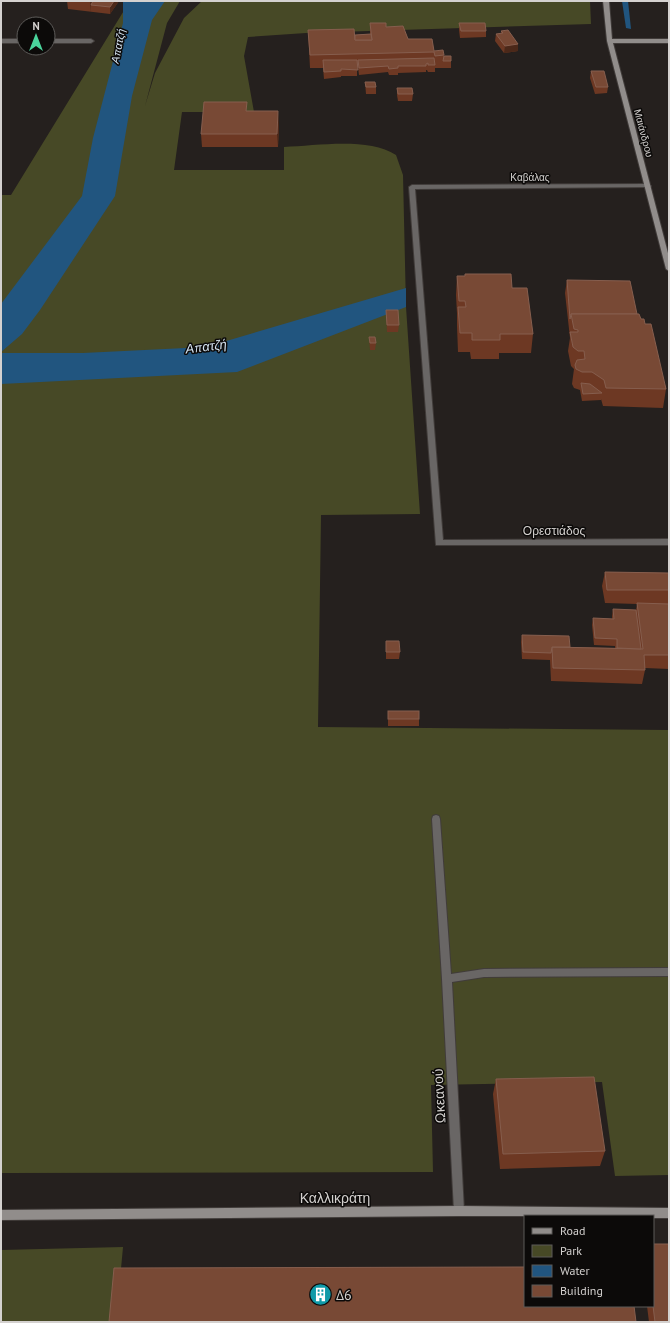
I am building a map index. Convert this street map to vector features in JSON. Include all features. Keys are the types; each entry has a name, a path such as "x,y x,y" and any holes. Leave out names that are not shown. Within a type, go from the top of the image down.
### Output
{"main road":[{"name":"Μαιάνδρου","path":"606,1 610,41 669,269"},
{"path":"610,41 669,40"},
{"name":"Καλλικράτη","path":"1,1215 459,1211 669,1213"}],"street":[{"path":"1,41 16,41"},
{"path":"56,41 91,41"},
{"name":"Καβάλας","path":"439,543 412,187 648,186"},
{"name":"Ορεστιάδος","path":"439,543 669,542"},
{"name":"Ωκεανού","path":"436,819 447,979 459,1211"},
{"path":"447,979 484,973 669,972"}],"green space":[{"path":"127,1 180,1 167,23 145,106 155,73 184,18 202,1 590,1 591,24 306,33 248,37 244,56 254,112 182,112 174,170 284,170 284,147 327,144 357,144 371,146 385,149 396,155 403,175 406,307 420,514 321,515 318,727 669,730 669,1175 615,1176 602,1082 431,1085 433,1172 1,1173 1,195 11,195 128,4"},
{"path":"123,1247 116,1322 1,1322 1,1250"}],"water":[{"name":"Απατζή","path":"123,1 165,1 152,20 132,96 115,196 40,310 22,334 1,352 1,304 82,196 93,138 123,23"},
{"path":"406,288 406,307 237,372 1,384 1,353 83,353 206,347"}],"building":[{"path":"93,1 114,1 110,7 91,5"},
{"path":"370,23 386,23 386,27 403,26 408,39 432,39 434,51 443,50 444,55 435,56 434,52 310,55 308,30 354,29 355,40 372,40"},
{"path":"459,23 485,23 486,31 461,31"},
{"path":"508,30 518,44 505,46 496,34 503,33 501,31"},
{"path":"371,34 372,40 355,40 355,35"},
{"path":"444,56 451,56 451,61 443,61"},
{"path":"434,58 435,65 428,65 428,63 426,66 398,66 398,68 389,69 388,66 359,68 358,60"},
{"path":"323,60 357,60 358,70 341,69 341,71 324,72"},
{"path":"591,71 604,71 608,87 596,87"},
{"path":"365,82 375,82 376,87 366,87"},
{"path":"397,88 412,88 413,94 398,94"},
{"path":"204,102 247,102 246,111 278,111 277,134 201,134"},
{"path":"465,274 511,274 512,288 527,288 533,334 500,334 500,340 472,340 472,333 460,333 458,307 466,307 465,301 459,301 457,276 465,276"},
{"path":"567,280 630,281 637,314 571,314 570,319"},
{"path":"386,310 398,310 399,325 387,325"},
{"path":"571,314 639,314 641,319 644,319 645,324 651,324 666,389 606,388 604,380 592,372 582,372 576,369 575,365 577,360 585,359 584,351 578,351 573,347 570,332 578,332 578,330 574,329"},
{"path":"369,337 375,337 376,343 370,343"},
{"path":"581,383 590,384 602,393 583,394"},
{"path":"605,572 669,573 669,590 607,590"},
{"path":"637,603 669,604 669,655 644,655 645,670 553,668 552,647 643,649"},
{"path":"613,609 636,610 641,649 617,648 617,639 595,638 593,618 614,619"},
{"path":"522,635 569,636 570,647 552,647 551,653 523,652"},
{"path":"386,641 399,641 400,652 386,652"},
{"path":"388,711 419,711 419,719 388,719"},
{"path":"594,1077 605,1151 503,1154 496,1079"},
{"path":"654,1244 669,1244 669,1322 655,1322 653,1307"},
{"name":"Δ6","path":"524,1267 524,1307 634,1307 636,1322 109,1322 114,1268"}],"waterway":[{"path":"625,1 629,28"}],"place":[{"name":"Δ6","path":"321,1295"}]}
